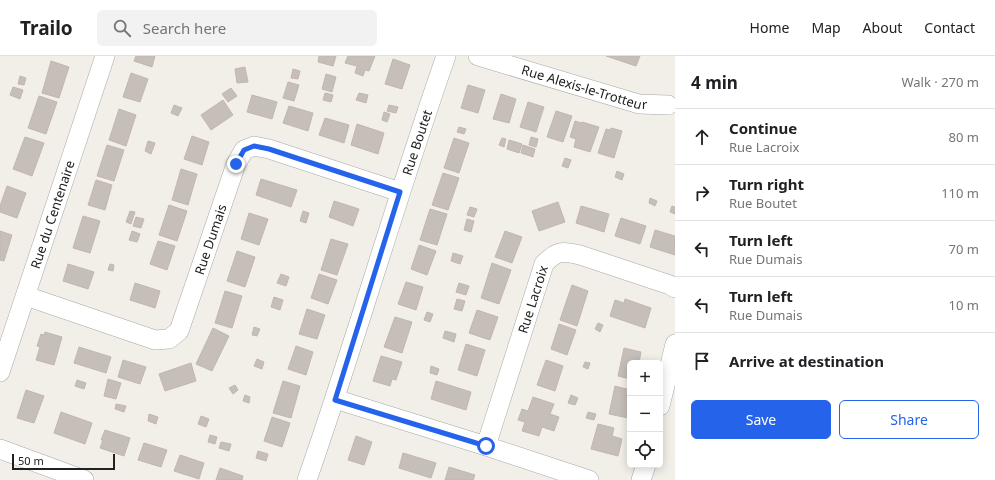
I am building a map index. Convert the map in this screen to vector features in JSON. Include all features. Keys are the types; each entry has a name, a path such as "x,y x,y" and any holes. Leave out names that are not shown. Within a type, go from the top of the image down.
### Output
{"street":[{"name":"Rue du Centenaire","path":"0,372 105,56"},
{"name":"Rue Boutet","path":"307,480 335,400 400,192 446,56"},
{"name":"Rue Alexis-le-Trotteur","path":"478,56 515,61 639,104 668,105"},
{"name":"Rue Dumais","path":"26,296 155,340 169,339 179,331 236,164 244,150 254,146 269,149 400,192"},
{"name":"Rue Lacroix","path":"486,446 544,264 551,257 560,252 580,254 675,288"},
{"path":"662,396 675,344"},
{"path":"335,400 486,446 589,480"},
{"path":"0,449 84,480"},
{"path":"640,480 645,468"}],"building":[{"path":"136,56 155,56 152,67 134,61"},
{"path":"319,56 336,56 333,66 318,62"},
{"path":"348,56 375,56 369,71 365,70 363,76 355,73 357,66 345,63"},
{"path":"606,56 640,56 636,66"},
{"path":"393,59 410,65 402,89 385,84"},
{"path":"51,61 69,67 59,98 42,93"},
{"path":"245,67 248,82 237,83 235,69"},
{"path":"293,69 300,71 298,79 291,78"},
{"path":"131,73 148,79 140,102 123,97"},
{"path":"326,74 336,77 332,92 322,89"},
{"path":"20,76 26,78 24,85 18,84"},
{"path":"288,82 299,85 294,101 283,98"},
{"path":"468,85 485,90 478,113 461,108"},
{"path":"13,87 23,90 20,99 10,95"},
{"path":"231,88 237,96 228,102 222,94"},
{"path":"325,93 333,95 331,102 323,100"},
{"path":"359,93 368,95 366,103 356,100"},
{"path":"501,94 516,99 509,123 493,119"},
{"path":"252,95 277,102 272,119 247,112"},
{"path":"39,96 57,102 46,134 28,128"},
{"path":"223,100 233,115 211,130 201,115"},
{"path":"528,102 544,107 536,132 520,127"},
{"path":"174,105 182,108 178,116 171,113"},
{"path":"389,105 398,107 396,113 387,111"},
{"path":"289,106 313,113 308,131 283,123"},
{"path":"119,109 136,115 126,146 109,140"},
{"path":"556,111 572,116 563,142 547,137"},
{"path":"384,112 390,114 387,122 382,120"},
{"path":"325,118 349,125 344,143 319,135"},
{"path":"575,121 599,127 590,152 574,147 576,139 570,137"},
{"path":"357,124 384,133 378,154 351,145"},
{"path":"459,127 466,129 464,134 457,132"},
{"path":"611,128 622,131 614,158 598,153 606,129 611,130"},
{"path":"192,136 209,142 202,165 184,159"},
{"path":"25,137 44,143 32,176 13,169"},
{"path":"531,137 538,139 536,147 529,145"},
{"path":"454,138 469,143 459,173 444,168"},
{"path":"502,138 506,139 504,147 499,145"},
{"path":"509,140 522,144 519,153 507,149"},
{"path":"148,141 155,143 151,154 145,151"},
{"path":"107,145 124,150 114,181 97,176"},
{"path":"523,145 535,149 533,157 521,153"},
{"path":"565,158 571,160 568,168 562,166"},
{"path":"181,169 197,174 188,205 172,200"},
{"path":"617,171 624,174 622,180 615,177"},
{"path":"443,173 459,178 448,210 432,205"},
{"path":"261,179 297,190 291,207 256,195"},
{"path":"96,180 112,185 105,210 88,205"},
{"path":"7,186 26,193 17,218 0,212 0,206"},
{"path":"650,198 657,201 655,206 649,203"},
{"path":"334,201 359,209 353,226 329,217"},
{"path":"558,202 565,222 539,231 532,211"},
{"path":"169,205 187,211 177,241 159,235"},
{"path":"581,206 609,214 604,232 576,223"},
{"path":"672,206 675,207 675,214 670,212"},
{"path":"470,207 477,209 474,217 467,215"},
{"path":"430,209 447,214 437,245 420,240"},
{"path":"130,211 135,212 131,224 126,222"},
{"path":"303,211 309,213 306,223 300,221"},
{"path":"249,213 268,219 259,245 241,239"},
{"path":"83,216 100,221 90,253 73,248"},
{"path":"136,217 144,219 141,228 133,226"},
{"path":"621,218 646,226 640,244 615,236"},
{"path":"467,219 474,221 471,232 464,230"},
{"path":"655,230 675,236 675,255 650,247"},
{"path":"0,231 12,235 4,261 0,260"},
{"path":"132,231 140,234 137,242 129,240"},
{"path":"505,231 522,237 512,263 495,257"},
{"path":"331,239 348,244 337,275 321,270"},
{"path":"158,241 175,246 167,270 150,264"},
{"path":"419,245 436,251 427,275 411,269"},
{"path":"237,251 255,257 245,287 227,281"},
{"path":"453,253 463,256 460,264 451,261"},
{"path":"492,263 511,270 499,304 481,298"},
{"path":"68,264 94,272 88,289 63,281"},
{"path":"110,264 114,265 113,271 108,270"},
{"path":"281,274 289,277 286,286 277,283"},
{"path":"319,274 337,280 328,304 311,298"},
{"path":"406,282 423,287 416,310 398,304"},
{"path":"135,283 160,291 155,308 130,300"},
{"path":"459,283 469,286 466,295 456,292"},
{"path":"572,285 588,291 577,326 560,320"},
{"path":"225,291 242,296 232,328 215,323"},
{"path":"274,297 283,300 280,310 271,307"},
{"path":"457,299 465,301 462,311 454,309"},
{"path":"625,299 651,308 645,328 610,316 615,300 624,303"},
{"path":"307,309 325,315 317,339 299,334"},
{"path":"477,310 498,317 490,340 469,333"},
{"path":"427,312 433,314 430,322 424,320"},
{"path":"395,317 412,322 402,353 384,347"},
{"path":"598,323 603,325 600,332 595,329"},
{"path":"559,324 576,330 567,355 551,349"},
{"path":"254,327 260,329 257,336 252,335"},
{"path":"213,328 229,336 212,371 196,364"},
{"path":"445,331 456,334 454,342 443,338"},
{"path":"45,332 62,337 54,365 36,360 40,347 37,346 41,334 44,335"},
{"path":"466,344 485,350 477,376 458,370"},
{"path":"296,346 313,352 306,375 288,369"},
{"path":"79,347 111,357 106,373 74,363"},
{"path":"624,348 641,352 640,360 627,360 627,378 618,376"},
{"path":"381,356 402,362 396,380 392,379 390,386 373,381"},
{"path":"257,359 264,362 262,369 254,366"},
{"path":"123,360 146,367 140,384 118,377"},
{"path":"546,360 563,366 555,391 537,385"},
{"path":"585,362 590,363 588,369 583,367"},
{"path":"191,363 196,381 165,391 159,374"},
{"path":"431,366 439,369 437,375 430,373"},
{"path":"108,379 121,383 116,399 104,396"},
{"path":"77,380 86,383 84,389 75,386"},
{"path":"283,381 300,386 291,418 273,413"},
{"path":"436,381 471,392 466,410 431,399"},
{"path":"235,385 238,390 233,394 229,388"},
{"path":"615,386 627,389 627,418 609,414"},
{"path":"26,390 44,396 34,423 17,418"},
{"path":"245,395 250,397 249,403 243,401"},
{"path":"571,395 578,398 575,405 568,403"},
{"path":"533,397 554,404 550,414 559,417 554,431 542,427 539,436 522,431 525,422 518,420 522,409 528,411"},
{"path":"116,404 126,406 124,412 115,409"},
{"path":"61,412 92,423 85,444 54,433"},
{"path":"588,412 596,414 594,420 586,418"},
{"path":"149,414 158,417 156,424 148,421"},
{"path":"201,416 209,419 206,427 198,424"},
{"path":"272,417 290,423 282,447 264,441"},
{"path":"598,424 614,428 612,436 622,439 618,456 591,449"},
{"path":"105,430 130,438 124,456 100,448"},
{"path":"210,435 217,437 215,444 208,442"},
{"path":"356,436 372,442 364,465 348,460"},
{"path":"221,442 231,444 229,451 219,448"},
{"path":"144,443 167,450 161,467 138,460"},
{"path":"258,451 268,454 266,461 256,458"},
{"path":"403,453 436,463 431,478 399,468"},
{"path":"180,455 204,463 199,479 174,471"},
{"path":"449,467 475,475 473,480 445,480"},
{"path":"220,468 243,476 242,480 216,480"}],"route":[{"path":"236,164 244,150 254,146 269,149 400,192 335,400 486,446"}]}
